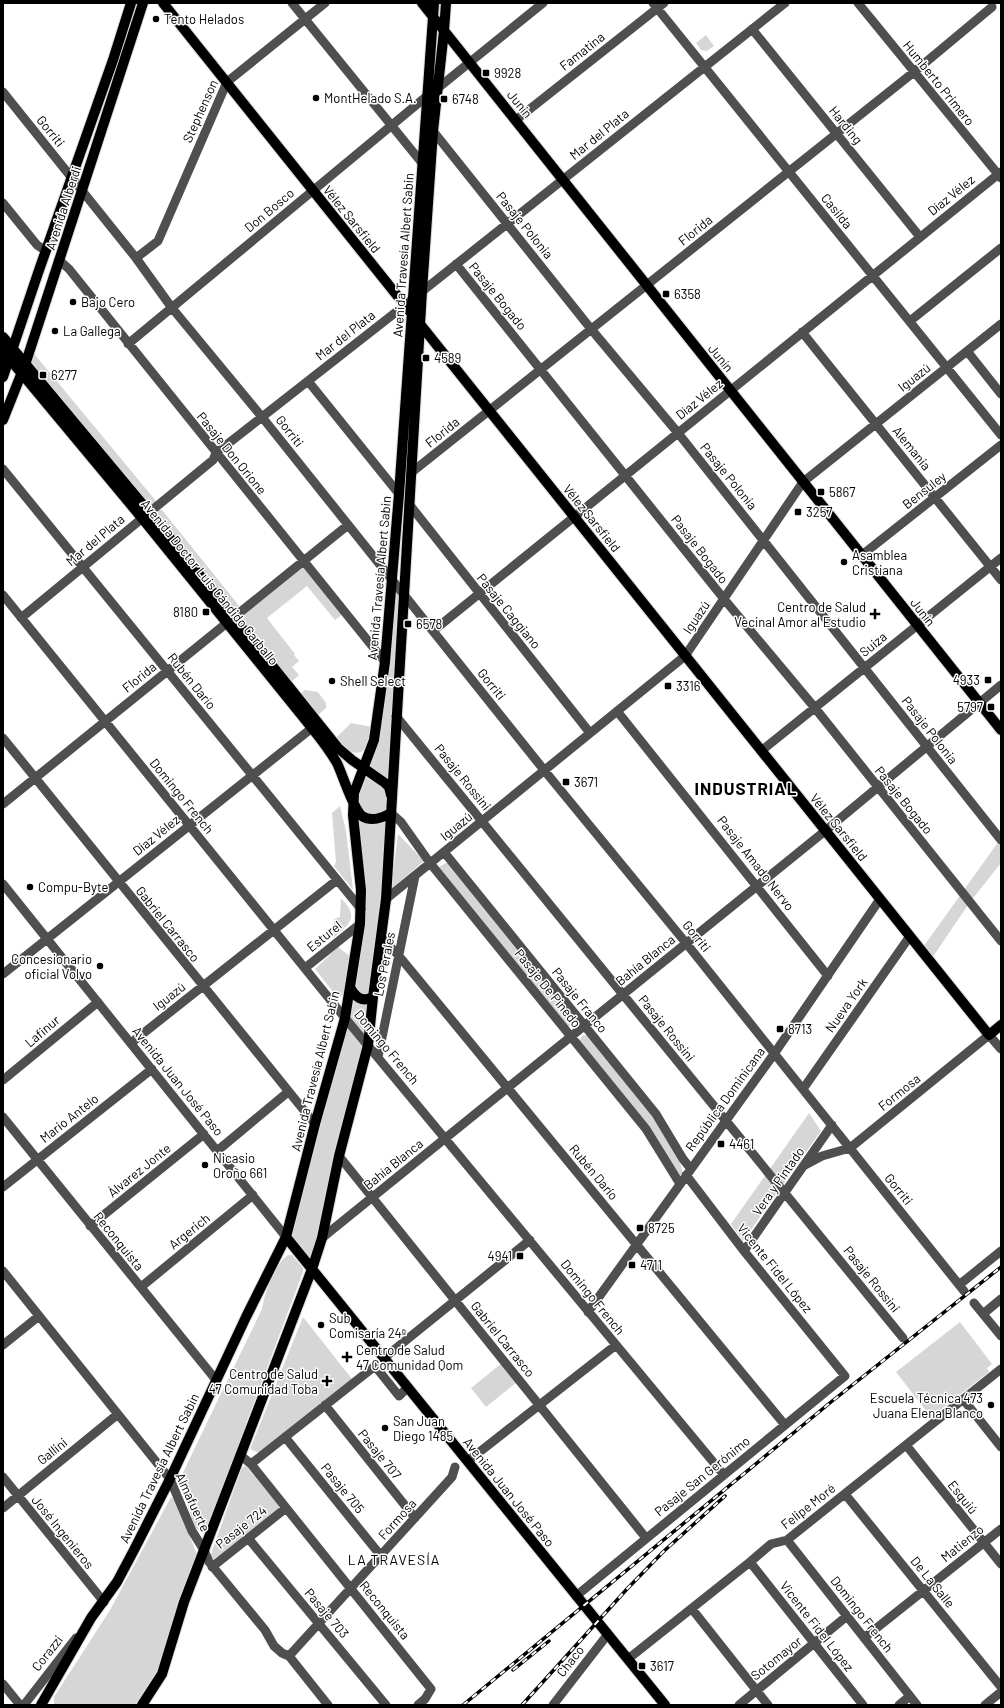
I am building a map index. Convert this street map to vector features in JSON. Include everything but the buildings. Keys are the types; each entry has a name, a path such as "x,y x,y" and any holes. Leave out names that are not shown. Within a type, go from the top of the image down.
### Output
{"main road":[{"name":"Avenida Alberdi","path":"3,377 6,355 13,348 131,3"},
{"name":"Avenida Alberdi","path":"3,420 26,362 143,3"},
{"name":"Vélez Sarsfield","path":"163,3 313,191 409,302 412,314 420,325 989,1035"},
{"name":"Junín","path":"422,3 1001,730"},
{"name":"Avenida Travesía Albert Sabin","path":"409,302 422,163 434,3"},
{"name":"Avenida Travesía Albert Sabin","path":"142,1705 162,1674 184,1602 312,1269 322,1238 339,1156 368,1044 386,899 422,291 433,131 446,3"},
{"name":"Avenida Travesía Albert Sabin","path":"41,1705 92,1618 117,1582 170,1479 216,1380 286,1237 315,1124 345,1018 361,909 361,890 353,815 353,800 356,786 374,740 385,662 412,314"},
{"name":"Avenida Doctor Luis Cándido Carballo","path":"3,336 26,362 229,620 315,726 338,748 388,787 392,799"},
{"name":"Avenida Doctor Luis Cándido Carballo","path":"6,355 146,515"},
{"name":"Avenida Doctor Luis Cándido Carballo","path":"315,726 337,763 357,810 363,817 377,819 391,813"},
{"path":"356,786 367,779 379,779"},
{"path":"350,987 352,992 360,999 368,1000 373,997"},
{"name":"Formosa","path":"989,1035 1001,1025"},
{"name":"Avenida Juan José Paso","path":"286,1237 666,1705"}],"street":[{"path":"292,3 422,163"},
{"name":"Stephenson","path":"136,258 158,241 227,82 325,3"},
{"path":"438,88 542,3"},
{"name":"Mar del Plata","path":"21,618 213,460 216,453 409,302 785,3"},
{"name":"Humberto Primero","path":"858,3 1000,175"},
{"name":"Casilda","path":"658,5 704,67 1001,435"},
{"name":"Famatina","path":"516,120 658,5"},
{"name":"Florida","path":"412,472 914,72 992,7"},
{"name":"Harding","path":"752,29 920,237"},
{"name":"Gorriti","path":"3,92 136,258 172,308 262,417 544,770 686,943 962,1288 1001,1251"},
{"name":"Don Bosco","path":"128,344 427,96"},
{"name":"Pasaje Polonia","path":"433,131 591,329 678,433 1001,840"},
{"name":"Díaz Vélez","path":"433,631 872,275 1000,175"},
{"path":"3,203 37,245 46,251"},
{"path":"910,321 1001,248"},
{"name":"Pasaje Don Orione","path":"59,260 69,269 302,561 385,662"},
{"name":"Pasaje Bogado","path":"456,264 724,599 815,708 1001,941"},
{"name":"Iguazú","path":"386,899 685,656 803,482 1001,324"},
{"name":"Alemania","path":"802,332 1001,580"},
{"path":"967,351 1001,394"},
{"path":"308,381 399,494"},
{"name":"Bensuley","path":"862,556 1001,445"},
{"name":"Rubén Darío","path":"3,469 361,909"},
{"name":"Pasaje Caggiano","path":"409,504 478,594 590,733"},
{"name":"Florida","path":"3,804 348,525"},
{"name":"Suiza","path":"761,751 1001,558"},
{"name":"Domingo French","path":"3,595 345,1018 724,1475"},
{"name":"Bahía Blanca","path":"322,1238 825,831 1001,685"},
{"name":"Pasaje Amado Nervo","path":"618,711 828,976"},
{"name":"Pasaje Rossini","path":"396,716 903,1338"},
{"name":"Díaz Vélez","path":"3,974 315,726"},
{"name":"Gabriel Carrasco","path":"3,738 34,779 315,1124"},
{"name":"Pasaje De Pinedo","path":"391,813 401,822 430,863 646,1129 680,1184"},
{"name":"Pasaje Franco","path":"444,852 656,1114 683,1159 689,1172"},
{"name":"Los Perales","path":"378,1057 415,876"},
{"name":"Iguazú","path":"131,1043 337,880"},
{"name":"Avenida Juan José Paso","path":"3,884 286,1237"},
{"name":"República Dominicana","path":"588,1312 774,1054 880,899"},
{"name":"Esturel","path":"305,968 360,924"},
{"name":"Nueva York","path":"803,1089 910,936"},
{"name":"Rubén Darío","path":"381,937 399,956 785,1425"},
{"name":"Lafinur","path":"3,1080 98,1002"},
{"name":"Vélez Sarsfield","path":"989,1035 1001,1049"},
{"name":"Formosa","path":"805,1165 822,1156 850,1148 989,1035"},
{"name":"Mario Antelo","path":"3,1187 152,1069"},
{"path":"218,1151 288,1092"},
{"name":"Reconquista","path":"3,1117 216,1380"},
{"name":"Vera y Pintado","path":"744,1251 832,1125"},
{"name":"Álvarez Jonte","path":"90,1226 204,1134"},
{"name":"Gabriel Carrasco","path":"339,1156 646,1538"},
{"name":"Vicente Fidel López","path":"689,1172 744,1251 845,1376"},
{"name":"Argerich","path":"140,1288 253,1195"},
{"path":"384,1358 530,1240"},
{"name":"Almafuerte","path":"3,1271 170,1479 192,1531 204,1550 206,1558 265,1630 274,1646 282,1653 289,1656 328,1705"},
{"path":"983,1314 1001,1299"},
{"path":"974,1303 1001,1336"},
{"path":"3,1345 39,1316"},
{"path":"468,1461 616,1345"},
{"path":"251,1464 375,1366 399,1396 408,1387"},
{"name":"Felipe Moré","path":"628,1660 771,1544 787,1540 1001,1369"},
{"name":"Pasaje San Gerónimo","path":"576,1596 845,1376"},
{"path":"963,1399 1001,1447"},
{"name":"Pasaje 707","path":"326,1405 415,1518"},
{"name":"Gallini","path":"3,1508 118,1414"},
{"name":"Pasaje 705","path":"285,1437 381,1556"},
{"name":"Esquiú","path":"906,1445 1001,1564"},
{"name":"Reconquista","path":"240,1456 251,1464 431,1689 425,1699 418,1705"},
{"name":"Formosa","path":"289,1656 452,1477 455,1467"},
{"name":"José Ingenieros","path":"3,1477 104,1602"},
{"name":"De La Salle","path":"845,1494 1001,1687"},
{"name":"Pasaje 724","path":"212,1566 286,1508"},
{"name":"Matienzo","path":"864,1638 1001,1529"},
{"name":"Pasaje 703","path":"248,1538 386,1705"},
{"name":"Domingo French","path":"787,1540 917,1705"},
{"name":"Vicente Fidel López","path":"750,1562 863,1705"},
{"path":"692,1609 768,1705"},
{"name":"Sotomayor","path":"739,1705 847,1616"},
{"name":"Corazzi","path":"24,1705 92,1618"},
{"name":"Chaco","path":"553,1705 608,1634"},
{"path":"3,1684 20,1705"},
{"path":"985,1705 1001,1692"},
{"path":"899,1705 910,1696"}],"shaded area":[{"path":"706,35 714,46 707,51 701,50 696,43"},
{"path":"31,350 156,501 155,503 151,505 147,503 29,361"},
{"path":"162,510 236,602 239,606 237,609 231,607 157,516 157,512"},
{"path":"300,567 307,569 343,614 335,620 307,586 267,618 299,661 292,667 299,675 291,682 241,620 242,614"},
{"path":"392,580 403,594 394,769 368,1045 312,1269 286,1237 345,1018 360,924 353,815 368,758"},
{"path":"305,690 318,692 326,703 326,708 318,715 300,694"},
{"path":"351,723 372,727 367,746 359,753 350,751 336,738"},
{"path":"340,806 346,831 353,890 334,866 336,862 332,813"},
{"path":"398,834 424,861 391,889"},
{"path":"1001,838 1001,863 970,902 930,961 921,950"},
{"path":"446,863 450,864 574,1020 570,1026 567,1027 439,867"},
{"path":"341,898 350,910 350,920 348,924 333,938 334,919 340,917"},
{"path":"338,947 351,957 345,993 338,998 315,969"},
{"path":"583,1035 589,1036 644,1104 672,1146 680,1162 682,1174 680,1175 580,1042"},
{"path":"809,1113 821,1131 743,1241 731,1224"},
{"path":"288,1255 292,1255 303,1268 303,1272 240,1443 205,1532 199,1531 195,1527 179,1481 262,1309 265,1295 274,1272 278,1265"},
{"path":"303,1317 352,1379 259,1453 250,1449"},
{"path":"960,1322 992,1364 987,1368 989,1372 931,1417 896,1372"},
{"path":"502,1363 517,1382 486,1407 471,1388"},
{"path":"246,1466 280,1507 213,1560 210,1557 241,1470"},
{"path":"171,1497 175,1500 198,1557 158,1669 135,1705 54,1705 54,1697 110,1610"}],"railway":[{"path":"463,1705 831,1402 1001,1267"},
{"path":"522,1705 627,1589 664,1551 725,1496"},
{"path":"513,1670 549,1641"}],"place":[{"name":"Tento Helados","path":"156,19"},
{"name":"9928","path":"486,73"},
{"name":"MontHelado S.A.","path":"316,98"},
{"name":"6748","path":"444,99"},
{"name":"6358","path":"666,294"},
{"name":"Bajo Cero","path":"73,302"},
{"name":"La Gallega","path":"55,331"},
{"name":"4589","path":"426,358"},
{"name":"6277","path":"43,375"},
{"name":"5867","path":"821,492"},
{"name":"3257","path":"798,512"},
{"name":"Asamblea Cristiana","path":"844,562"},
{"name":"8180","path":"206,612"},
{"name":"Centro de Salud Vecinal Amor al Estudio","path":"875,614"},
{"name":"6578","path":"408,624"},
{"name":"4933","path":"988,680"},
{"name":"Shell Select","path":"332,681"},
{"name":"3316","path":"668,686"},
{"name":"5797","path":"991,707"},
{"name":"3671","path":"566,782"},
{"name":"Compu-Byte","path":"30,887"},
{"name":"Concesionario oficial Volvo","path":"100,966"},
{"name":"8713","path":"780,1029"},
{"name":"4461","path":"721,1144"},
{"name":"Nicasio Oroño 661","path":"205,1165"},
{"name":"8725","path":"640,1228"},
{"name":"4941","path":"520,1256"},
{"name":"4711","path":"632,1265"},
{"name":"Sub Comisaría 24ª","path":"321,1325"},
{"name":"Centro de Salud 47 Comunidad Qom","path":"347,1357"},
{"name":"Centro de Salud 47 Comunidad Toba","path":"327,1381"},
{"name":"Escuela Técnica 473 Juana Elena Blanco","path":"991,1405"},
{"name":"San Juan Diego 1485","path":"385,1428"},
{"name":"3617","path":"642,1666"}],"district":[{"name":"INDUSTRIAL","path":"746,789"},
{"name":"LA TRAVESÍA","path":"394,1560"}]}
